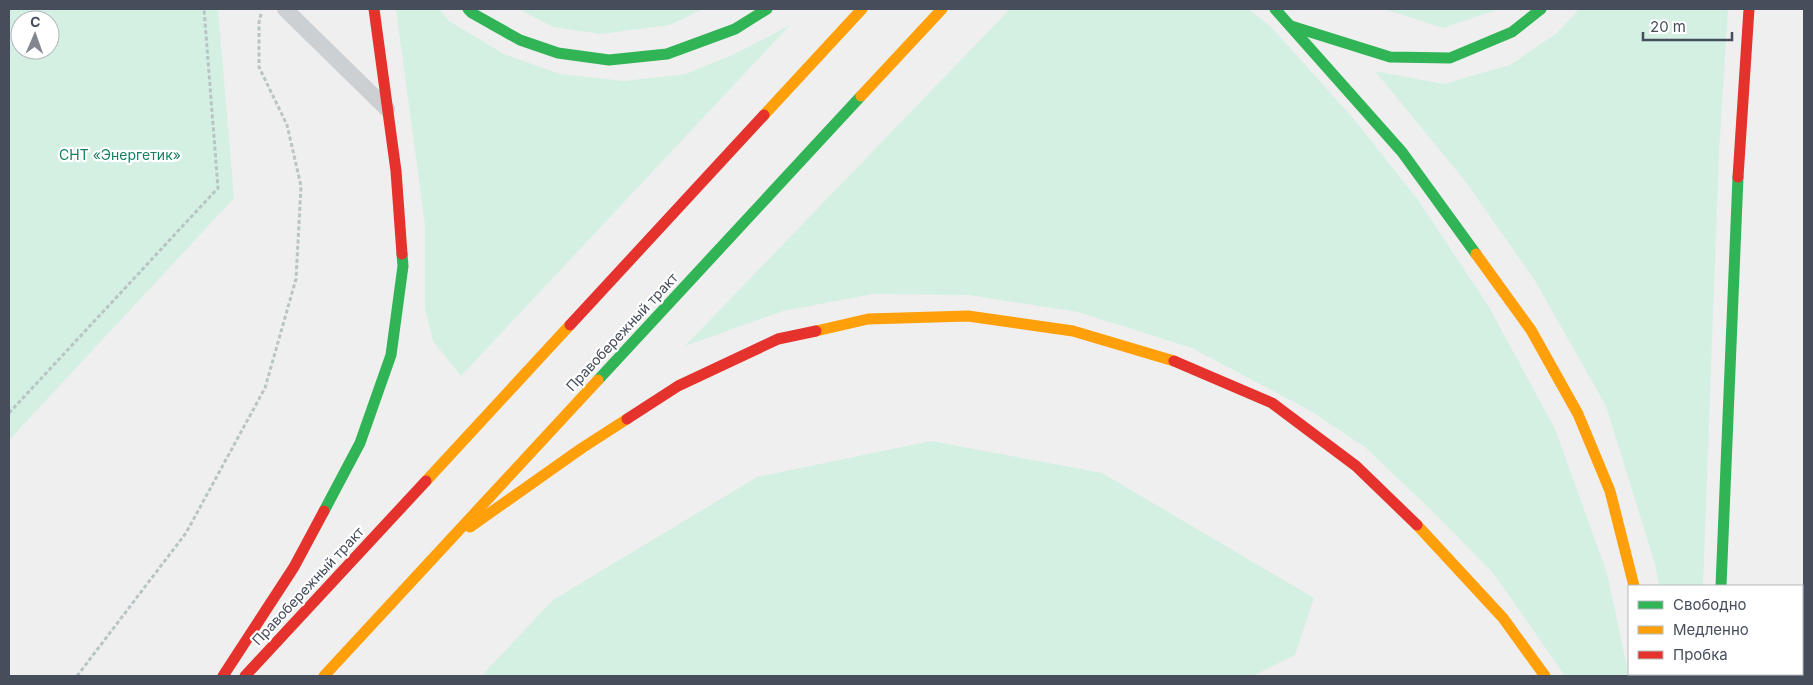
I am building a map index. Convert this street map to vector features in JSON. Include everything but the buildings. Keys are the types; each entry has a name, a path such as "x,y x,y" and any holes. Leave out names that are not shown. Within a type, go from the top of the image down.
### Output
{"main road":[{"path":"223,676 294,567 360,443 390,355 403,266 396,171 374,9"},
{"path":"468,9 472,14 520,40 558,53 609,60 667,54 735,29 767,9"},
{"name":"Правобережный тракт","path":"245,676 862,9"},
{"name":"Правобережный тракт","path":"324,676 942,9"},
{"path":"1275,9 1402,152 1531,330 1578,414 1610,492 1634,585"},
{"path":"1290,26 1390,57 1450,58 1512,32 1541,9"},
{"path":"1721,585 1729,353 1749,9"},
{"path":"448,543 582,448 678,386 778,339 868,319 968,316 1073,331 1172,360 1272,403 1356,466 1431,538 1503,618 1545,676"}],"lane":[{"path":"285,9 387,109"}],"path":[{"path":"9,413 218,188 204,9"},
{"path":"76,676 186,533 265,388 296,279 301,186 287,125 259,66 259,22 263,9"}],"green space":[{"name":"СНТ «Энергетик»","path":"9,9 218,9 234,198 9,440"},
{"path":"396,9 439,9 449,21 504,54 560,74 624,81 686,74 739,52 790,25 461,376 433,341 425,308 425,225"},
{"path":"519,9 703,9 670,25 601,34 553,27"},
{"path":"1010,9 1249,9 1271,27 1353,118 1418,200 1489,307 1555,429 1607,573 1629,676 1565,676 1494,574 1366,448 1309,410 1192,348 1078,312 969,295 873,294 783,311 685,346"},
{"path":"1384,9 1499,9 1444,28"},
{"path":"1579,9 1728,9 1719,152 1703,585 1659,585 1655,564 1606,406 1534,279 1465,181 1375,71 1443,84 1510,65 1558,32"},
{"path":"931,441 1102,473 1314,598 1295,655 1253,676 481,676 553,600 757,477"}],"traffic: fast":[{"path":"468,9 520,40 558,53 609,60 667,54 735,29 767,9"},
{"path":"1275,9 1402,152 1476,254"},
{"path":"1291,26 1390,57 1450,58 1512,32 1541,9"},
{"path":"598,380 861,96"},
{"path":"1721,585 1738,177"},
{"path":"324,511 360,443 391,355 403,266 402,254"}],"traffic: slow":[{"path":"764,115 862,9"},
{"path":"861,96 942,9"},
{"path":"1476,254 1531,330 1578,414 1610,491 1634,585"},
{"path":"816,331 868,319 968,316 1073,331 1174,361"},
{"path":"426,481 570,325"},
{"path":"324,676 598,380"},
{"path":"470,527 582,448 627,419"},
{"path":"1417,525 1503,618 1545,676"}],"traffic: jam":[{"path":"374,9 396,171 402,254"},
{"path":"1738,177 1749,9"},
{"path":"570,325 764,115"},
{"path":"627,419 678,386 778,339 816,331"},
{"path":"1174,361 1272,403 1356,466 1417,525"},
{"path":"245,676 426,481"},
{"path":"223,676 294,567 324,511"}]}
